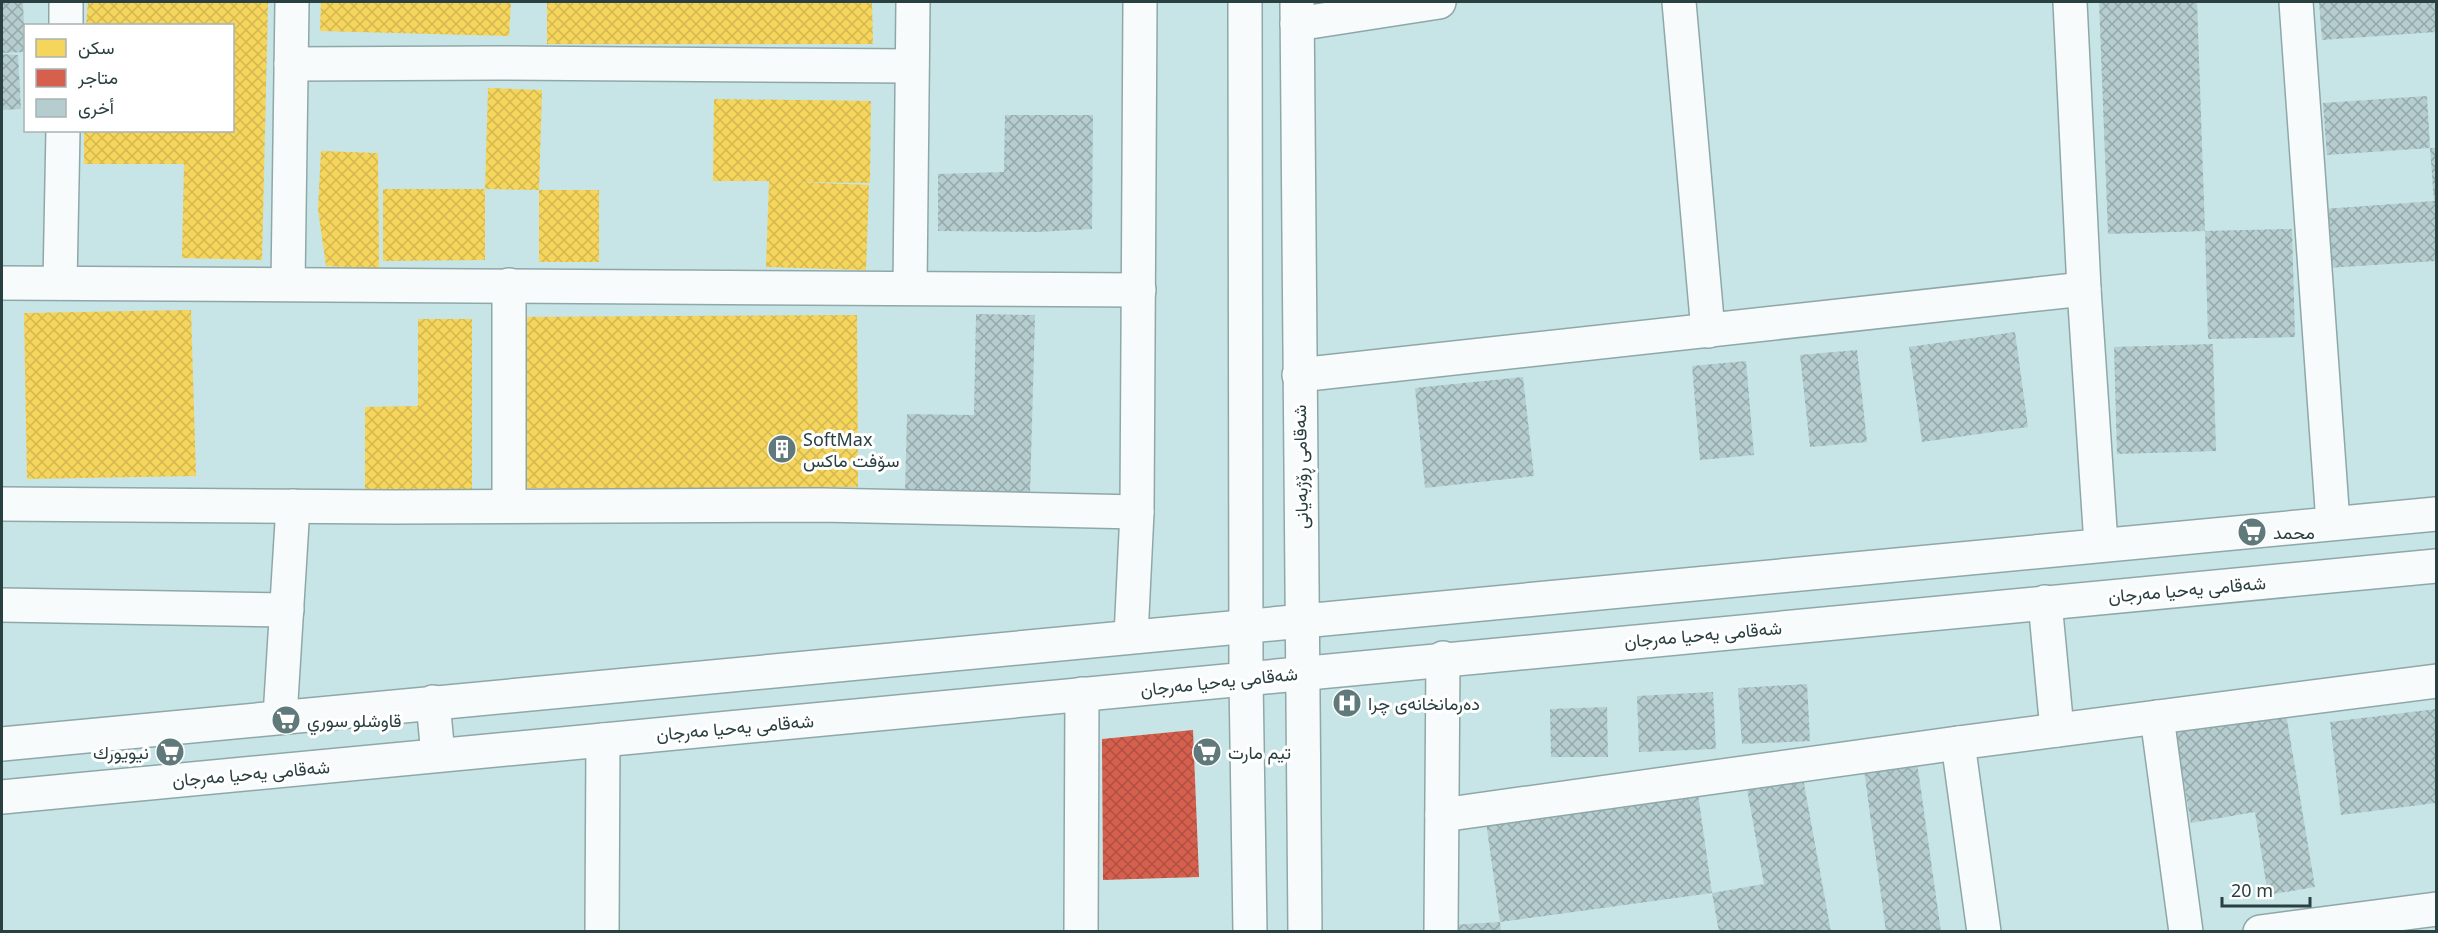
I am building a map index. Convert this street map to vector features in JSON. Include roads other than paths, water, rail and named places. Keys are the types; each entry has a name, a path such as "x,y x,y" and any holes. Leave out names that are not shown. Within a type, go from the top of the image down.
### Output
{"street":[{"path":"66,2 66,24"},
{"path":"288,284 292,2"},
{"path":"910,288 913,2"},
{"path":"1131,636 1137,512 1140,2"},
{"path":"1245,2 1246,679 1250,932"},
{"path":"1297,13 1439,2"},
{"path":"1679,2 1708,331"},
{"path":"2070,2 2084,290 2101,544"},
{"path":"2296,2 2333,523"},
{"name":"شەقامی ڕۆژبەیانی","path":"1297,13 1305,932"},
{"path":"291,64 912,66"},
{"path":"60,283 63,132"},
{"path":"2,283 1139,290"},
{"path":"509,285 509,506"},
{"path":"1299,375 2084,290"},
{"path":"2,504 822,505 1137,512"},
{"path":"280,717 293,506"},
{"path":"2,744 2436,514"},
{"path":"2240,532 2242,584"},
{"name":"شەقامی یەحیا مەرجان","path":"2,797 1246,679 1443,658 2436,566"},
{"path":"2045,602 2057,730"},
{"path":"2,605 287,610"},
{"path":"1441,932 1443,658"},
{"path":"1442,815 1958,743 2436,681"},
{"path":"1082,694 1082,932"},
{"path":"433,702 438,755"},
{"path":"2157,717 2186,932"},
{"path":"602,932 603,740"},
{"path":"1958,743 1984,932"},
{"path":"2260,932 2324,927 2436,909"}],"place":[{"name":"SoftMax سۆفت ماکس","path":"782,449"},
{"name":"محمد","path":"2252,532"},
{"name":"دەرمانخانەی چرا","path":"1347,703"},
{"name":"قاوشلو سوري","path":"286,720"},
{"name":"نيويورك","path":"170,752"},
{"name":"تیم مارت","path":"1207,752"}]}
